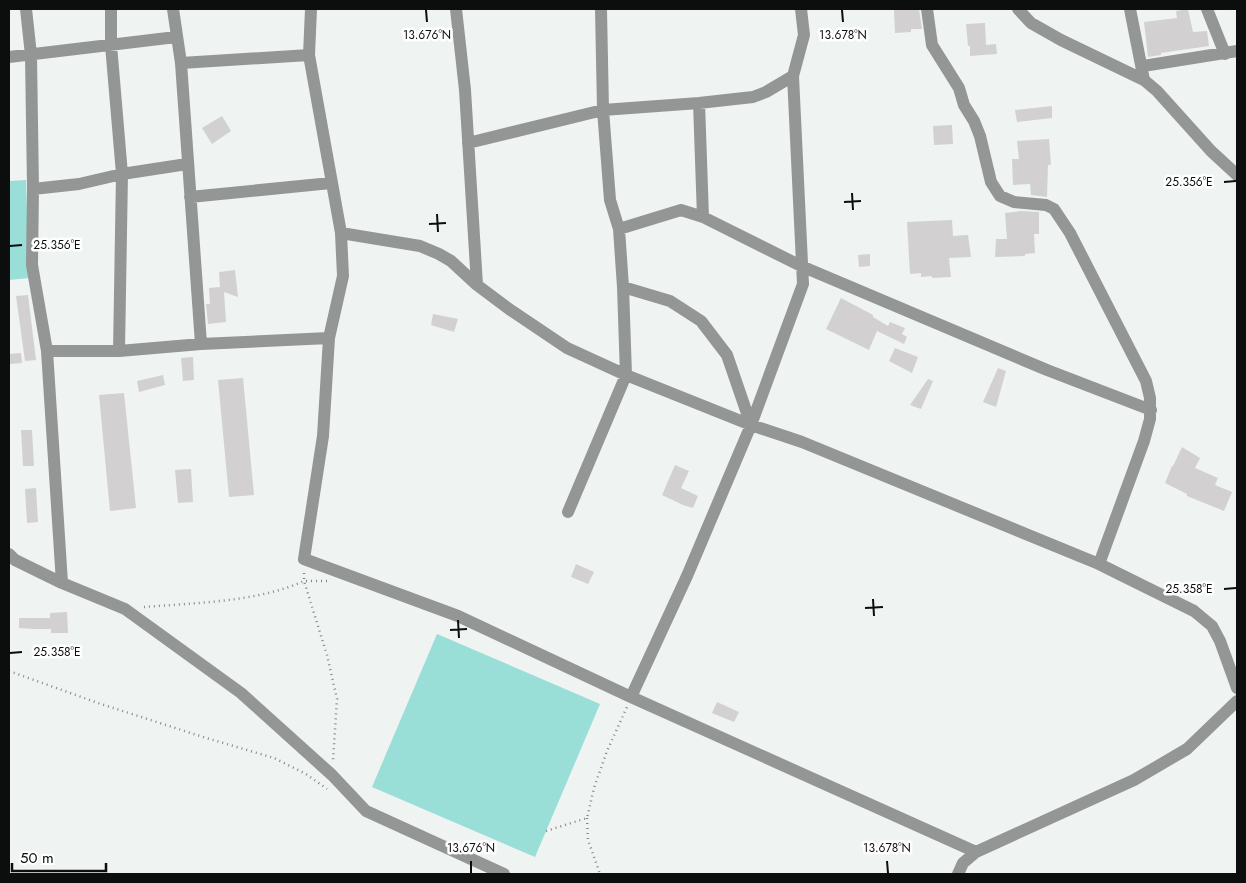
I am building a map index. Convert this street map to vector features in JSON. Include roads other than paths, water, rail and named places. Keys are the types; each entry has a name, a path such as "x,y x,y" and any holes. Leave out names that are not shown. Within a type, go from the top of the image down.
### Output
{"street":[{"path":"26,9 31,55 32,265 47,350 62,583"},
{"path":"111,9 111,45 122,174 119,351"},
{"path":"173,9 180,64 201,344"},
{"path":"311,9 309,55 341,233 343,276 329,338 323,436 304,559 458,616 631,697 976,852"},
{"path":"456,9 465,90 477,285"},
{"path":"568,512 626,375 619,229 610,200 603,110 600,9"},
{"path":"631,697 687,576 751,425 803,284 793,76 804,35 801,9"},
{"path":"927,9 932,45 959,88 964,105 974,121 980,136 991,182 1000,196 1020,204 1046,205 1054,209 1070,233 1146,381 1151,410 1144,441 1099,564"},
{"path":"1018,9 1031,23 1053,36 1144,80 1157,91 1210,150 1237,175"},
{"path":"1130,9 1143,66 1144,80"},
{"path":"1143,66 1231,52 1207,9"},
{"path":"9,57 176,37"},
{"path":"180,64 309,55"},
{"path":"468,143 603,110 699,104 753,97 766,92 793,76"},
{"path":"699,104 703,217"},
{"path":"33,189 79,184 122,174 187,164"},
{"path":"190,196 331,183"},
{"path":"619,229 682,210 703,217 801,266 1047,370 1151,410"},
{"path":"341,233 420,246 451,261 477,285 567,348 626,375 751,425 802,442 1099,564 1194,611 1212,626 1220,640 1237,688"},
{"path":"623,287 670,301 701,321 727,355 751,425"},
{"path":"47,350 119,351 201,344 329,338"},
{"path":"9,554 15,560 62,583 125,609 241,693 332,775 366,811 504,874"},
{"path":"958,874 962,863 976,852 1142,775 1187,748 1237,701"}]}
